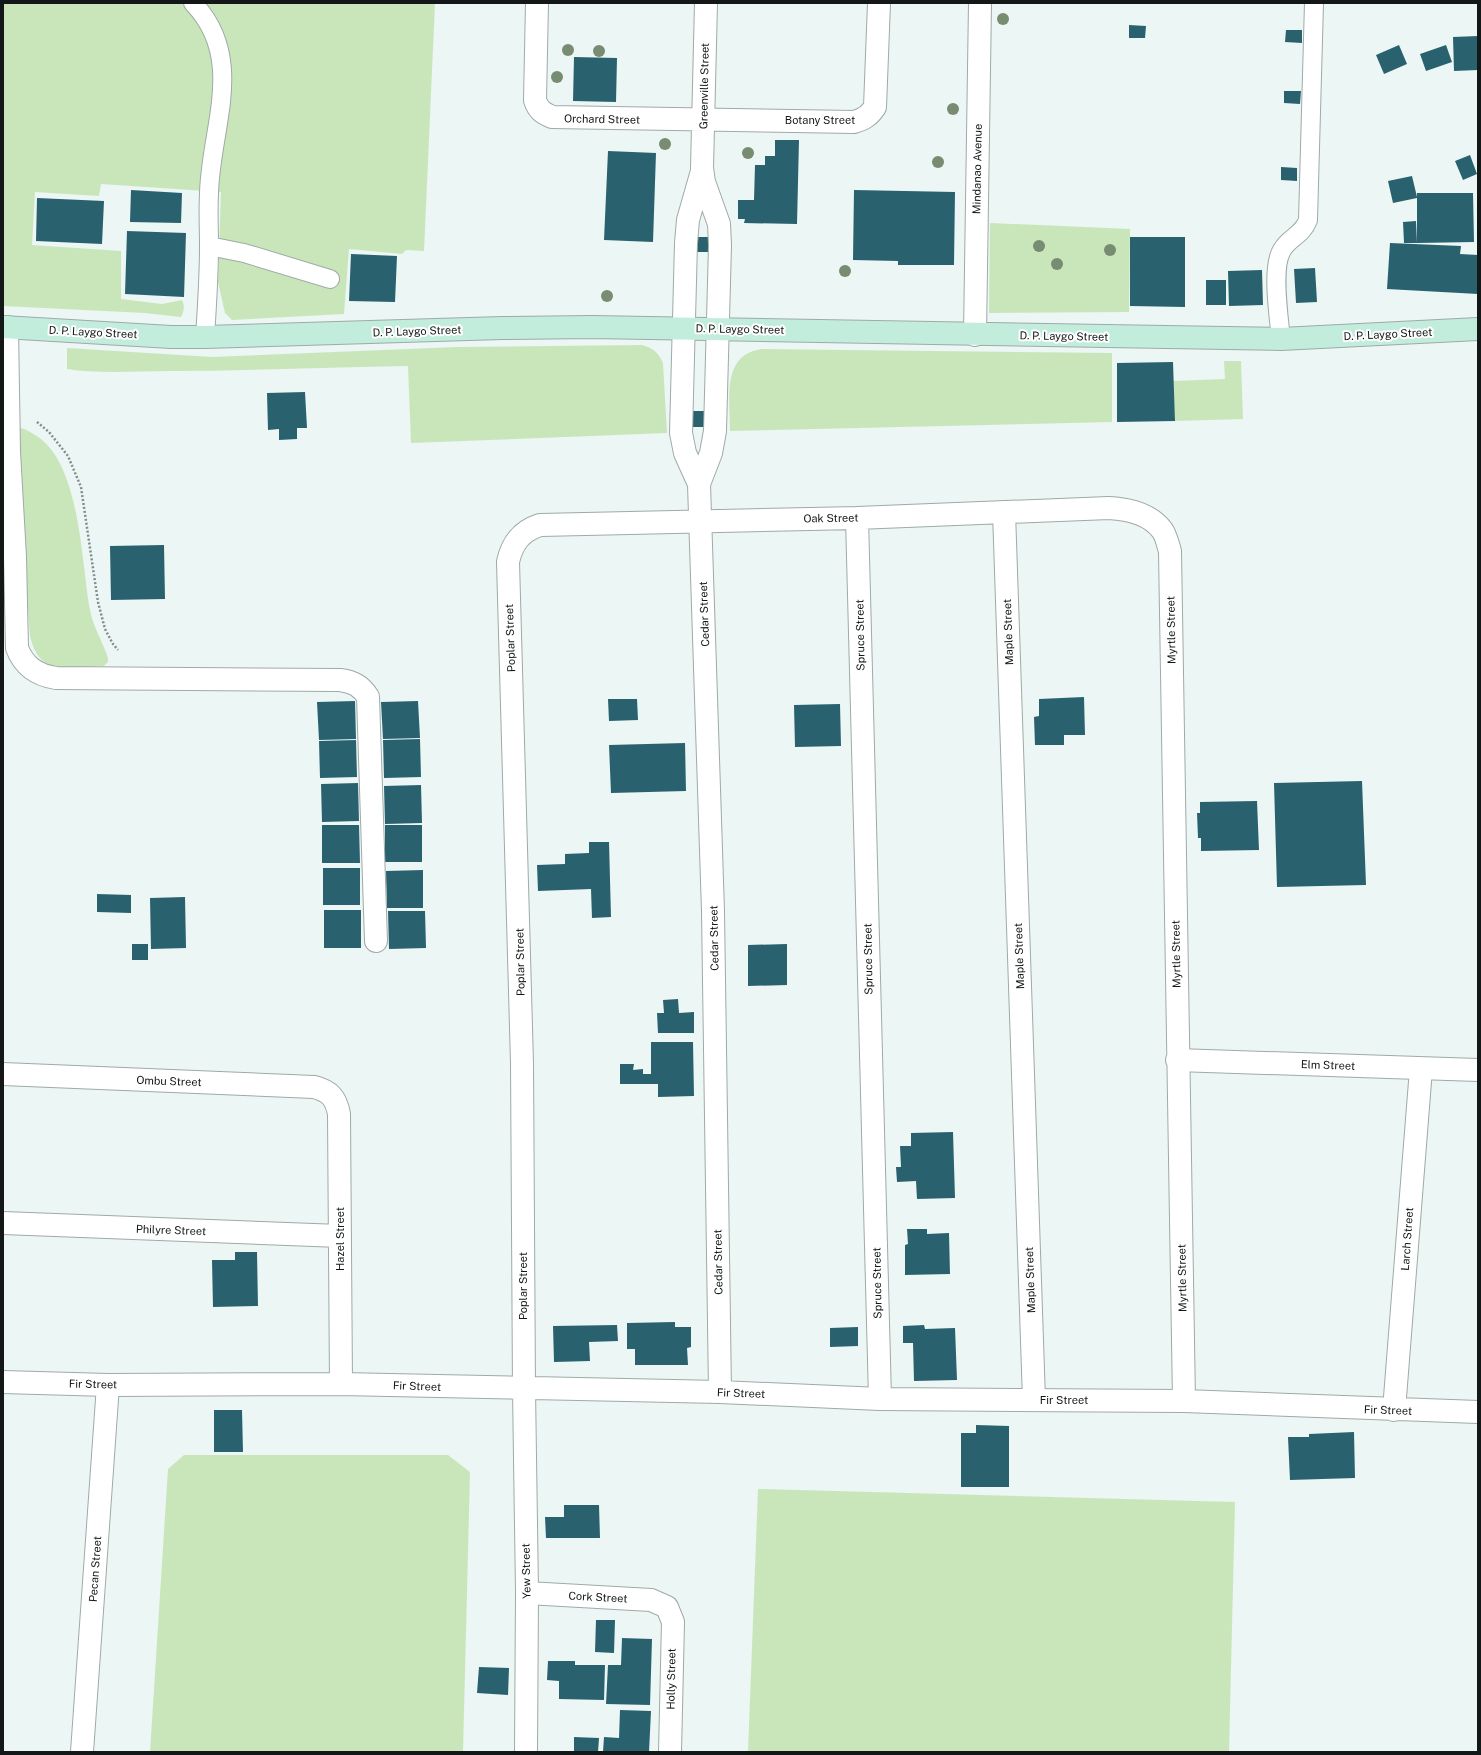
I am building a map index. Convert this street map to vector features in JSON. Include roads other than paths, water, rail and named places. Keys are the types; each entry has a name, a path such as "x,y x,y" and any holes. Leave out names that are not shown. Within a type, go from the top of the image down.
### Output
{"main road":[{"name":"D. P. Laygo Street","path":"5,327 171,337 502,328 683,328 975,335 1281,339 1478,329"}],"street":[{"name":"Orchard Street","path":"537,3 535,100 538,108 545,114 562,119 703,119"},
{"name":"Greenville Street","path":"702,168 706,3"},
{"name":"Botany Street","path":"703,119 854,122 870,115 875,107 876,98 879,3"},
{"name":"Mindanao Avenue","path":"975,335 980,3"},
{"path":"699,484 685,453 682,442 683,328 688,220 702,168"},
{"path":"699,484 714,441 718,329 719,224 716,210 704,182 702,168"},
{"path":"5,327 17,648 27,665 35,672 44,676 56,678 340,680 352,681 362,688 368,697 376,940"},
{"name":"Cedar Street","path":"699,484 713,911 720,1392"},
{"name":"Oak Street","path":"519,537 529,528 540,525 700,520 857,518 1109,508 1126,509 1146,517"},
{"name":"Maple Street","path":"1004,512 1034,1400"},
{"name":"Myrtle Street","path":"1146,517 1162,530 1170,551 1177,1060 1184,1401"},
{"name":"Spruce Street","path":"857,518 880,1399"},
{"name":"Poplar Street","path":"519,537 511,548 508,562 522,1063 524,1389"},
{"name":"Elm Street","path":"1177,1060 1478,1070"},
{"name":"Larch Street","path":"1394,1410 1421,1069"},
{"name":"Ombu Street","path":"3,1074 314,1086 324,1089 333,1096"},
{"name":"Hazel Street","path":"333,1096 338,1105 339,1114 341,1384"},
{"name":"Philyre Street","path":"3,1223 340,1236"},
{"name":"Fir Street","path":"3,1382 108,1385 341,1384 720,1392 880,1399 1184,1401 1478,1412"},
{"name":"Pecan Street","path":"82,1752 108,1385"},
{"name":"Yew Street","path":"524,1389 527,1593 526,1752"},
{"name":"Cork Street","path":"527,1593 651,1600 667,1607"},
{"name":"Holly Street","path":"667,1607 673,1622 670,1752"}],"lane":[{"path":"193,3 207,20 213,31 220,53 222,71 218,130 210,173 209,246 205,337"},
{"path":"1281,339 1277,260 1285,244 1300,233 1308,220 1314,3"},
{"path":"209,246 244,253 300,271 330,278"}]}
